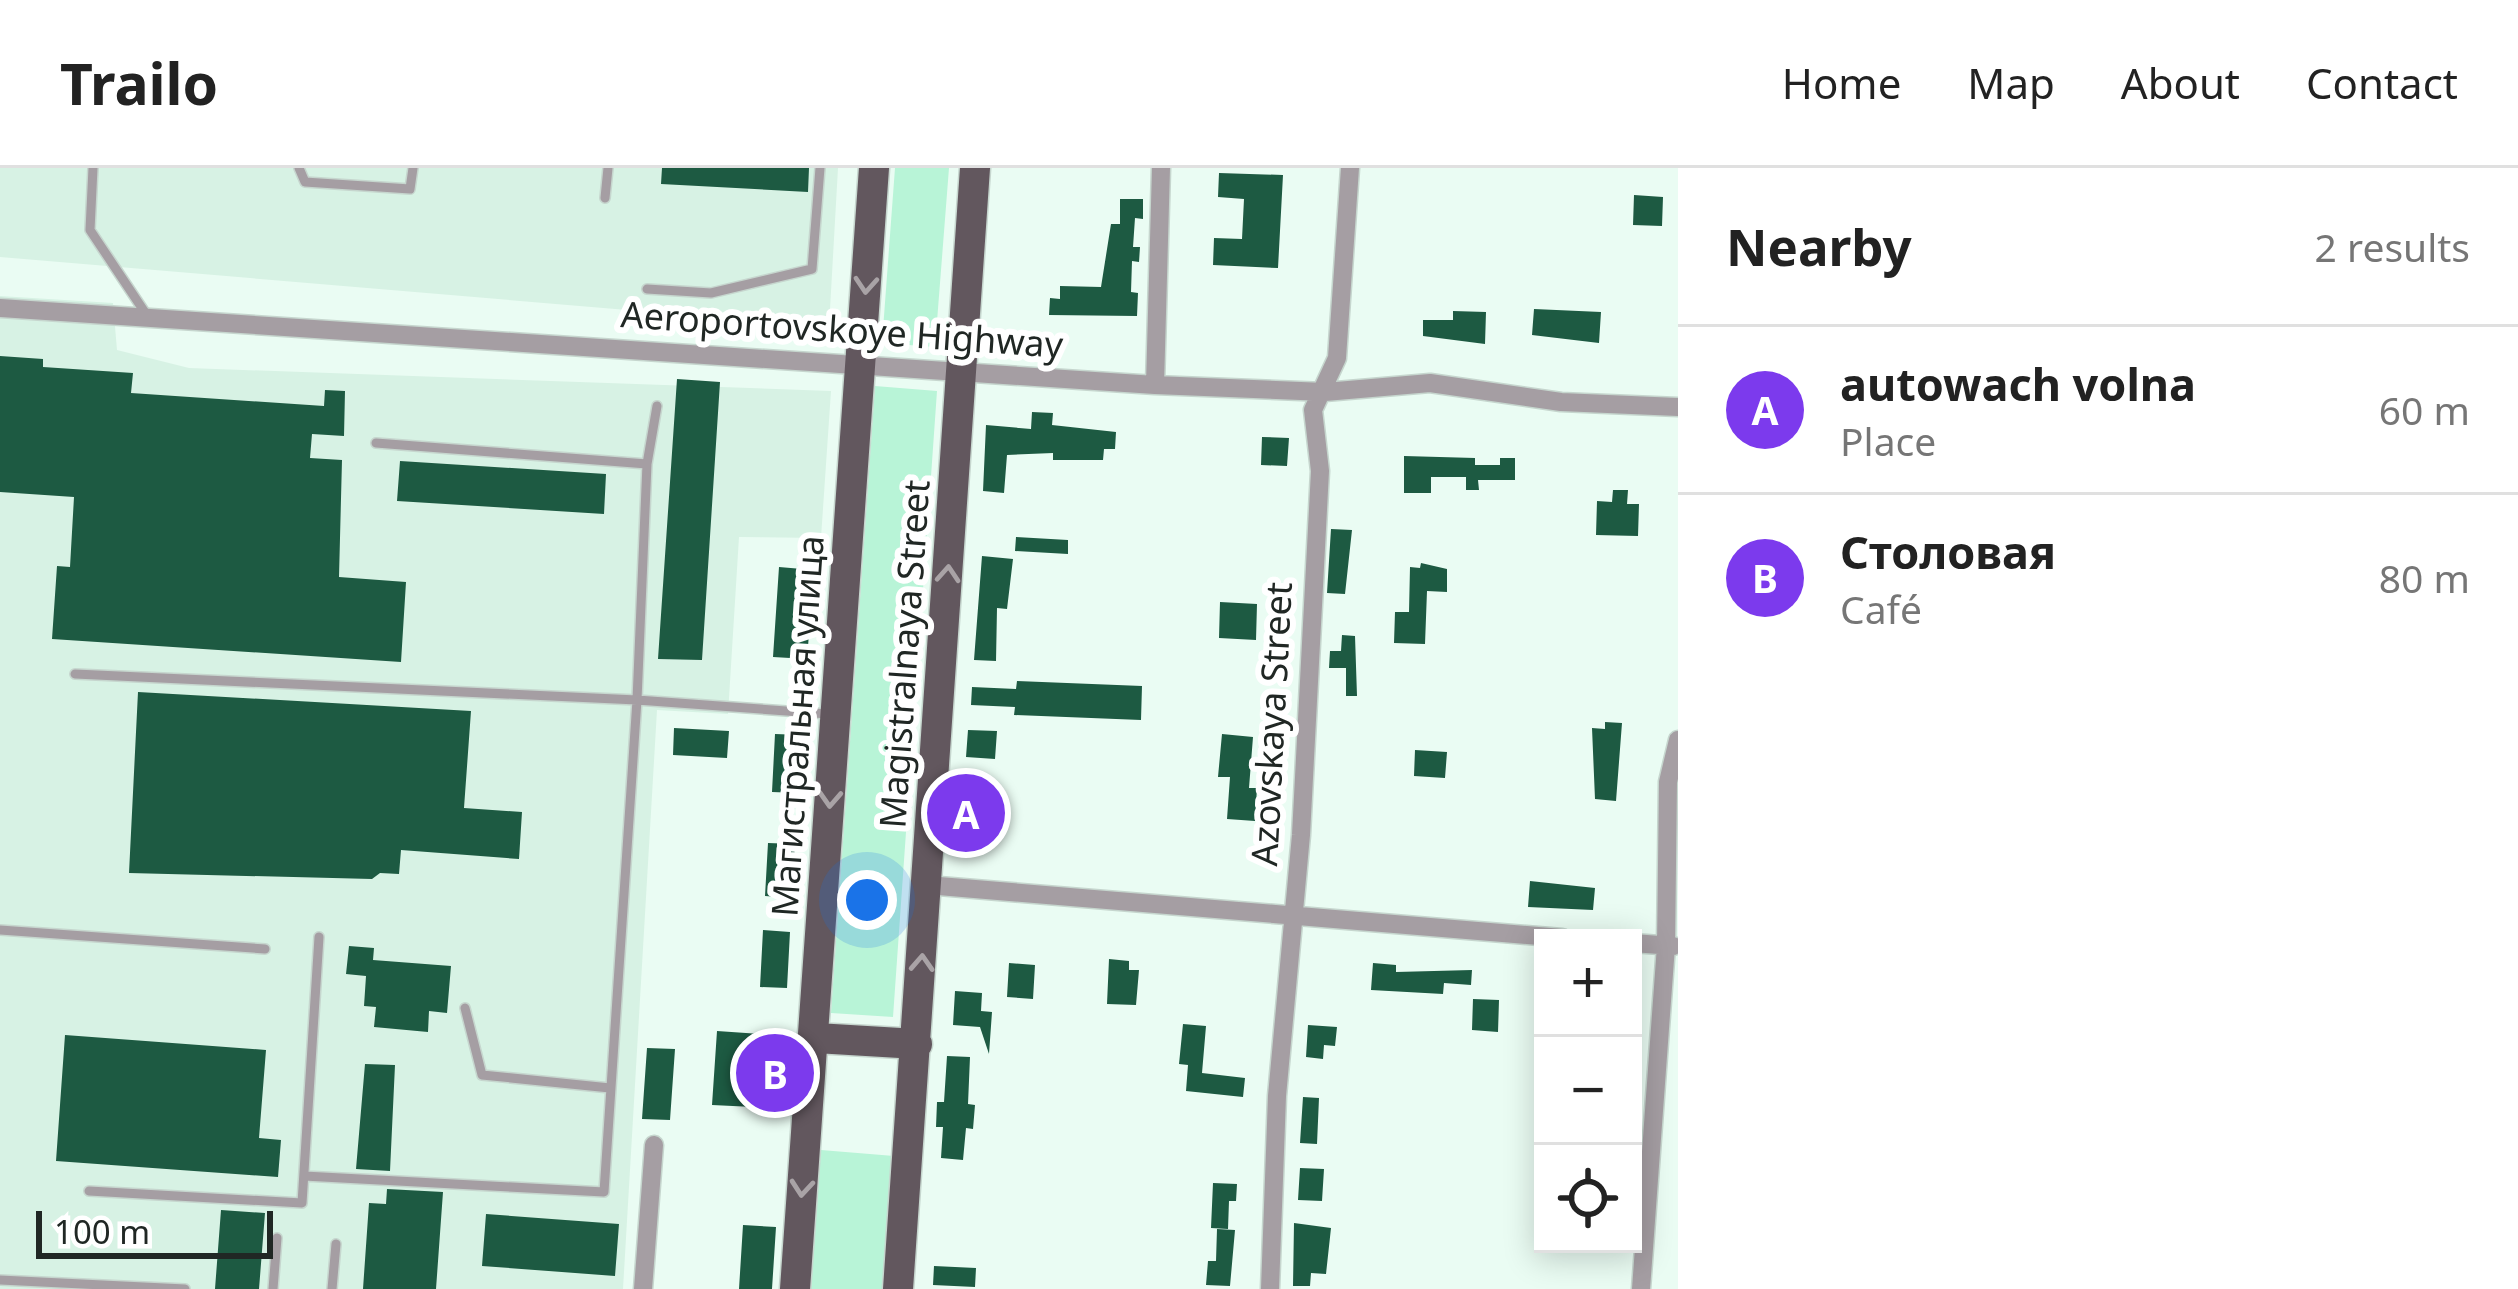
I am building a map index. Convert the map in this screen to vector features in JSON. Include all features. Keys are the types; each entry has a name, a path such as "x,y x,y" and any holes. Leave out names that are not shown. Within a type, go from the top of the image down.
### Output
{"main road":[{"name":"Магистральная улица","path":"795,1289 874,168"},
{"name":"Magistralnaya Street","path":"898,1289 975,168"},
{"path":"816,1039 917,1044"}],"street":[{"path":"1156,385 1161,168"},
{"name":"Azovskaya Street","path":"1270,1289 1276,1096 1288,1011 1301,835 1320,471 1312,410 1325,392 1337,358 1351,168"},
{"name":"Aeroportovskoye Highway","path":"0,308 962,368 1156,385 1325,392 1430,383 1561,402 1678,407"},
{"path":"1641,1289 1672,946 1668,782 1678,740"},
{"path":"927,885 1534,936"},
{"path":"1642,944 1672,946"},
{"path":"644,1289 654,1145"}],"lane":[{"path":"93,168 90,230 148,317"},
{"path":"298,168 305,182 410,189 412,168"},
{"path":"605,198 608,168"},
{"path":"647,289 711,293 812,268 820,168"},
{"path":"304,1176 604,1192 637,700 647,464 657,406"},
{"path":"376,443 647,464"},
{"path":"74,674 637,700 836,715"},
{"path":"0,930 265,949"},
{"path":"89,1191 302,1203 320,937"},
{"path":"466,1008 482,1075 610,1088"},
{"path":"273,1289 277,1238"},
{"path":"332,1289 336,1244"},
{"path":"0,1280 184,1289"}],"shaded area":[{"path":"0,168 838,168 829,327 0,257"},
{"path":"0,296 113,303 117,350 189,368 831,391 821,538 739,537 728,714 657,710 623,1289 0,1289"}],"green space":[{"path":"895,168 949,168 935,347 882,343"},
{"path":"875,386 937,391 893,1017 831,1013"},
{"path":"821,1150 894,1156 884,1289 811,1289"}],"building":[{"path":"662,168 809,168 808,192 661,184"},
{"path":"1219,173 1283,175 1278,268 1213,265 1214,238 1242,239 1244,199 1218,197"},
{"path":"1634,195 1663,197 1662,226 1633,225"},
{"path":"1120,199 1143,199 1143,219 1135,218 1133,247 1140,247 1139,262 1132,261 1131,292 1138,293 1137,316 1049,315 1050,298 1060,299 1060,286 1101,287 1111,224 1120,224"},
{"path":"1534,309 1601,312 1599,343 1532,335"},
{"path":"1453,311 1486,312 1485,344 1423,336 1423,320 1453,320"},
{"path":"0,356 43,359 43,367 133,373 131,393 324,406 325,390 345,391 344,436 312,434 310,458 342,460 339,577 406,582 401,662 52,639 57,566 70,567 74,497 0,492"},
{"path":"677,379 720,382 702,660 658,659"},
{"path":"1032,412 1053,413 1052,425 1116,432 1115,449 1104,449 1103,460 1053,460 1053,453 1007,455 1004,493 983,491 986,425 1031,429"},
{"path":"1262,437 1289,438 1287,466 1261,465"},
{"path":"1404,456 1475,458 1475,465 1500,465 1500,458 1515,458 1515,480 1478,480 1479,490 1466,490 1466,477 1431,477 1431,493 1404,493"},
{"path":"400,461 606,474 604,514 397,501"},
{"path":"1613,490 1628,490 1627,504 1639,504 1638,536 1596,535 1597,501 1612,502"},
{"path":"1331,529 1352,530 1345,594 1327,593"},
{"path":"1016,537 1068,540 1068,554 1015,551"},
{"path":"982,556 1013,559 1007,609 997,608 996,661 974,660"},
{"path":"1421,563 1447,569 1447,592 1427,591 1425,644 1394,643 1395,612 1409,612 1410,567 1420,568"},
{"path":"779,567 814,570 807,659 773,657"},
{"path":"1220,602 1257,604 1256,640 1219,638"},
{"path":"1342,635 1355,636 1357,696 1346,696 1346,668 1329,668 1330,651 1341,651"},
{"path":"1017,681 1142,686 1141,720 1014,715 1015,707 971,705 972,687 1016,689"},
{"path":"138,692 471,711 464,808 522,812 519,859 401,850 399,874 380,873 372,879 129,873"},
{"path":"1605,722 1622,723 1616,801 1595,799 1592,728 1605,729"},
{"path":"674,728 729,731 727,758 673,755"},
{"path":"968,730 997,731 995,759 966,757"},
{"path":"775,734 802,735 798,793 772,792"},
{"path":"1222,734 1253,737 1249,788 1257,788 1255,821 1227,819 1230,777 1218,777"},
{"path":"1415,750 1447,752 1445,778 1414,776"},
{"path":"768,843 795,844 792,898 765,896"},
{"path":"1530,881 1595,888 1593,910 1528,907"},
{"path":"763,930 790,932 787,988 760,987"},
{"path":"349,946 374,948 373,960 451,966 447,1013 429,1011 428,1032 374,1027 376,1007 364,1006 366,976 346,974"},
{"path":"1109,959 1129,961 1129,970 1139,970 1136,1005 1107,1004"},
{"path":"1009,963 1035,965 1033,999 1007,997"},
{"path":"1373,963 1396,965 1396,972 1472,970 1471,985 1444,983 1443,994 1371,990"},
{"path":"955,991 982,993 981,1011 992,1012 989,1054 980,1027 953,1025"},
{"path":"1473,999 1499,1000 1498,1032 1472,1030"},
{"path":"1183,1024 1206,1026 1202,1073 1245,1078 1243,1097 1186,1091 1188,1065 1179,1064"},
{"path":"1308,1025 1337,1027 1335,1046 1324,1045 1323,1059 1306,1057"},
{"path":"717,1031 777,1035 773,1108 712,1105"},
{"path":"65,1035 266,1050 259,1138 281,1140 278,1177 56,1161"},
{"path":"647,1048 675,1049 670,1120 642,1119"},
{"path":"947,1056 970,1057 968,1104 975,1105 973,1129 966,1128 963,1160 941,1158 943,1127 936,1127 937,1102 944,1102"},
{"path":"365,1064 395,1065 390,1171 356,1169"},
{"path":"1303,1097 1319,1098 1317,1144 1300,1143"},
{"path":"1300,1168 1324,1169 1322,1201 1298,1200"},
{"path":"1213,1183 1237,1184 1236,1201 1229,1201 1228,1229 1211,1228"},
{"path":"387,1189 443,1192 436,1289 363,1289 369,1203 386,1204"},
{"path":"221,1210 265,1213 259,1289 215,1289"},
{"path":"486,1214 619,1224 615,1276 482,1266"},
{"path":"1294,1223 1331,1228 1326,1274 1311,1273 1310,1286 1293,1286"},
{"path":"743,1225 776,1227 772,1289 739,1289"},
{"path":"1217,1229 1235,1230 1230,1286 1206,1285 1208,1261 1216,1261"},
{"path":"934,1266 976,1268 975,1287 933,1285"}],"place":[{"name":"autowach volna","path":"966,813"},
{"name":"Столовая","path":"775,1073"}]}
